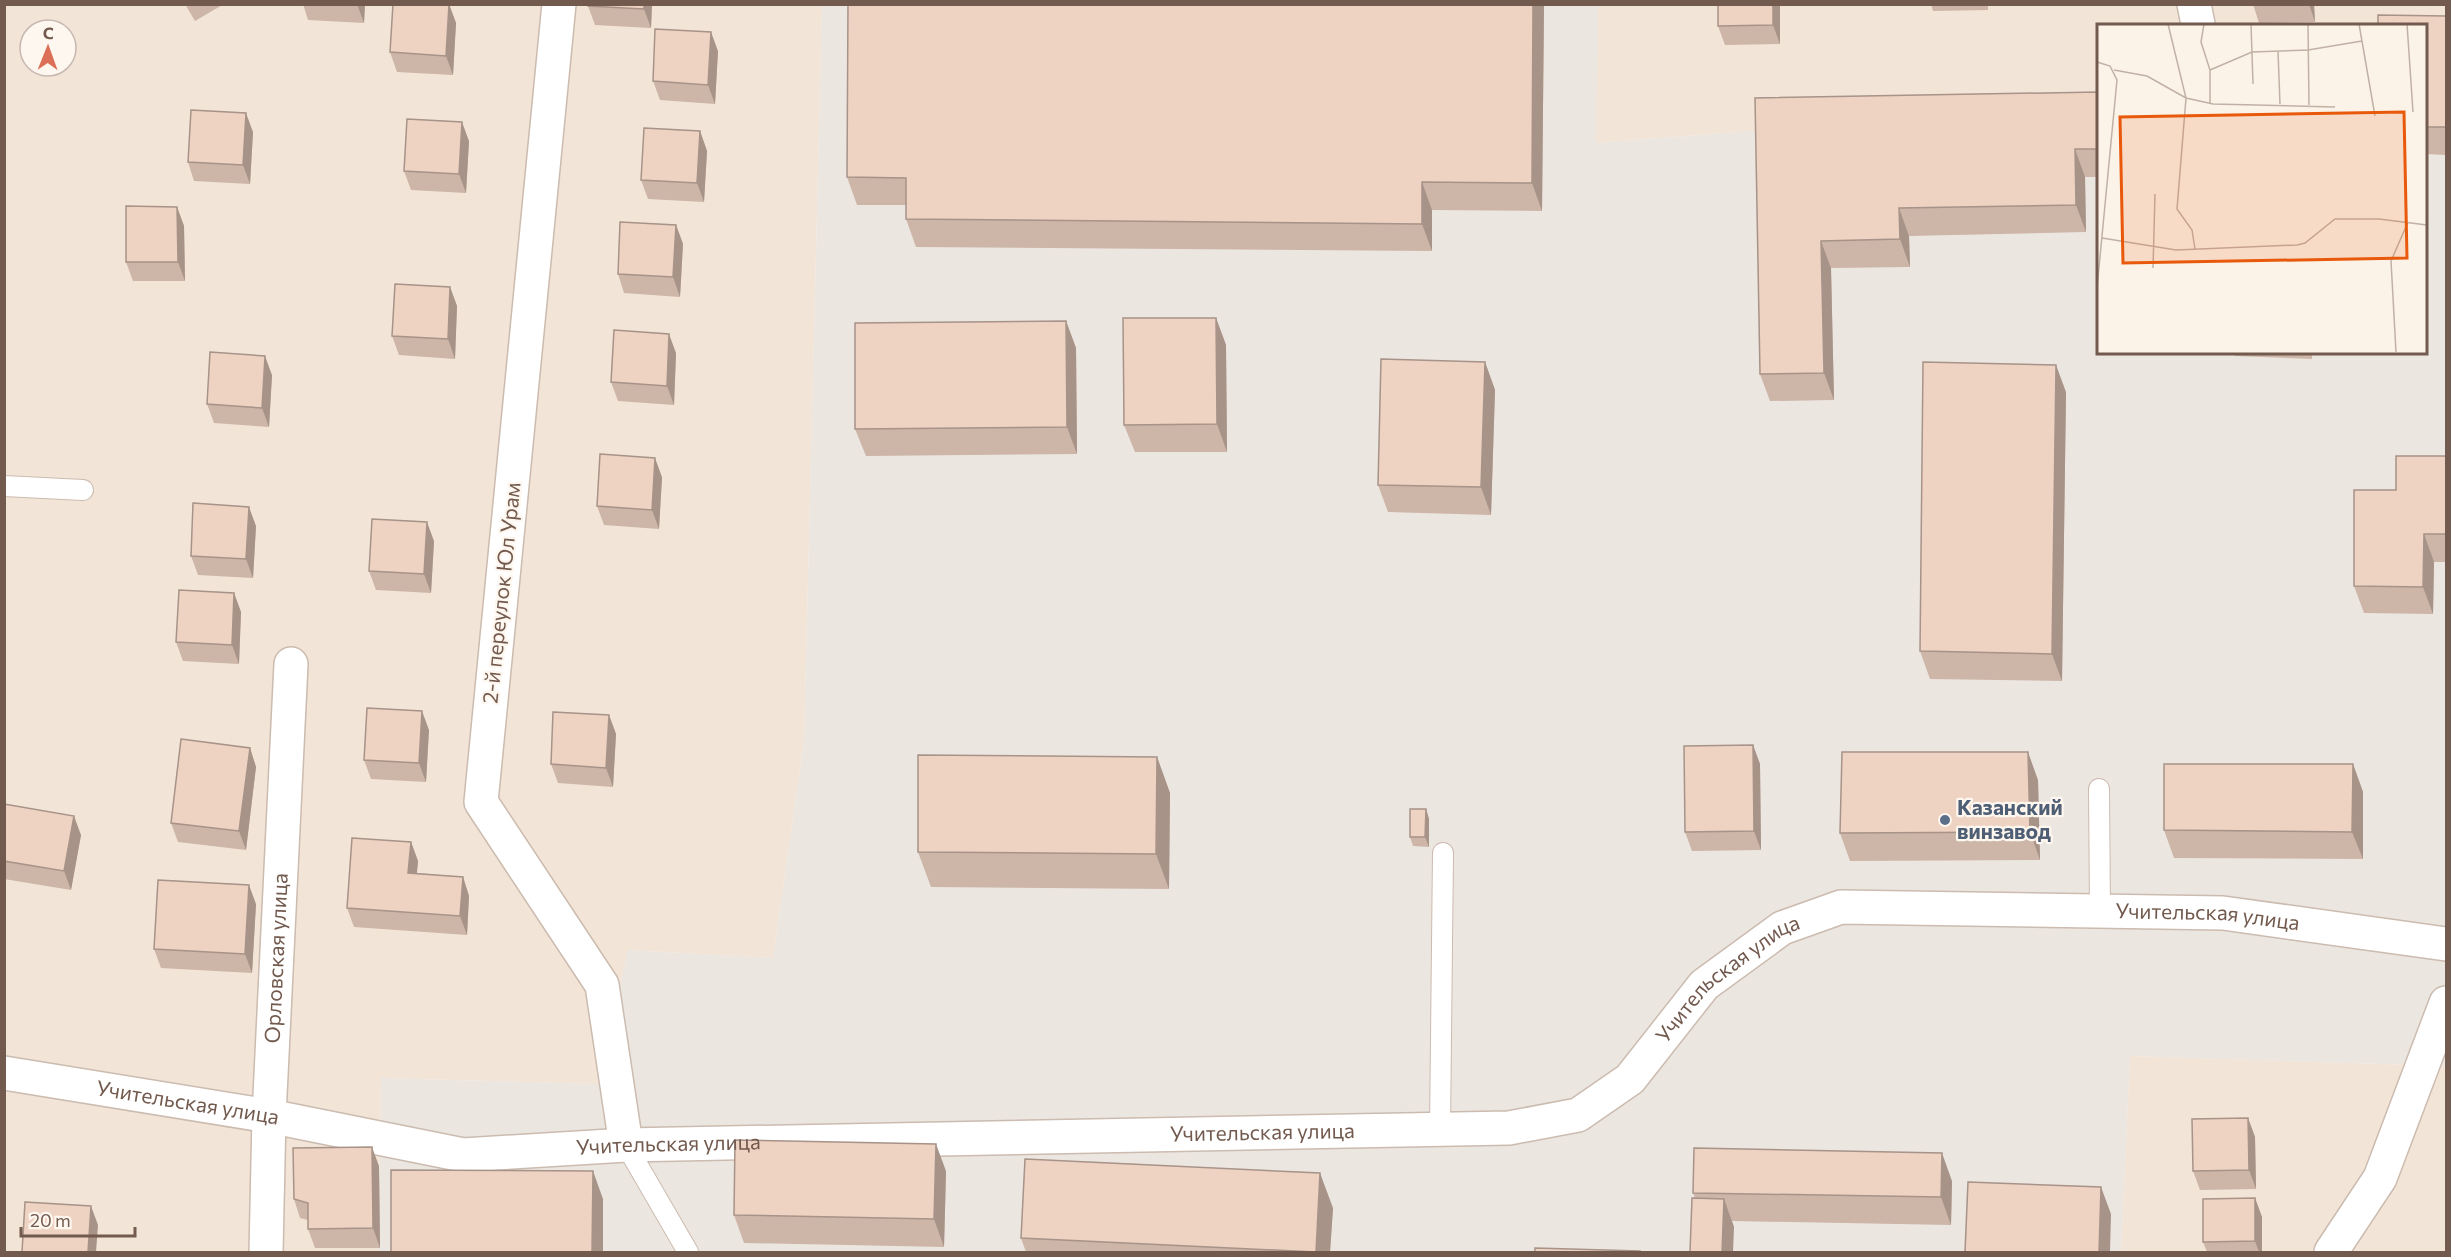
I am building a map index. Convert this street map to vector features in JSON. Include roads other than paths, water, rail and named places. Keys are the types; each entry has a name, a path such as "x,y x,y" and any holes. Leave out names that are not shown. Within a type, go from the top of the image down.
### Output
{"street":[{"name":"2-й переулок Юл Урам","path":"559,4 481,802 602,985 626,1145"},
{"name":"Орловская улица","path":"266,1252 269,1116 291,664"},
{"name":"Учительская улица","path":"4,1073 269,1116 463,1155 626,1145 1509,1128 1578,1115 1630,1078 1704,985 1782,928 1841,907 2223,913 2446,944"},
{"path":"2331,1252 2380,1179 2446,1003"}],"lane":[{"path":"4,486 82,490"},
{"path":"2100,789 2100,911"},
{"path":"1440,1130 1443,853"},
{"path":"626,1145 688,1252"}],"place":[{"name":"Казанский винзавод","path":"1945,820"}]}
